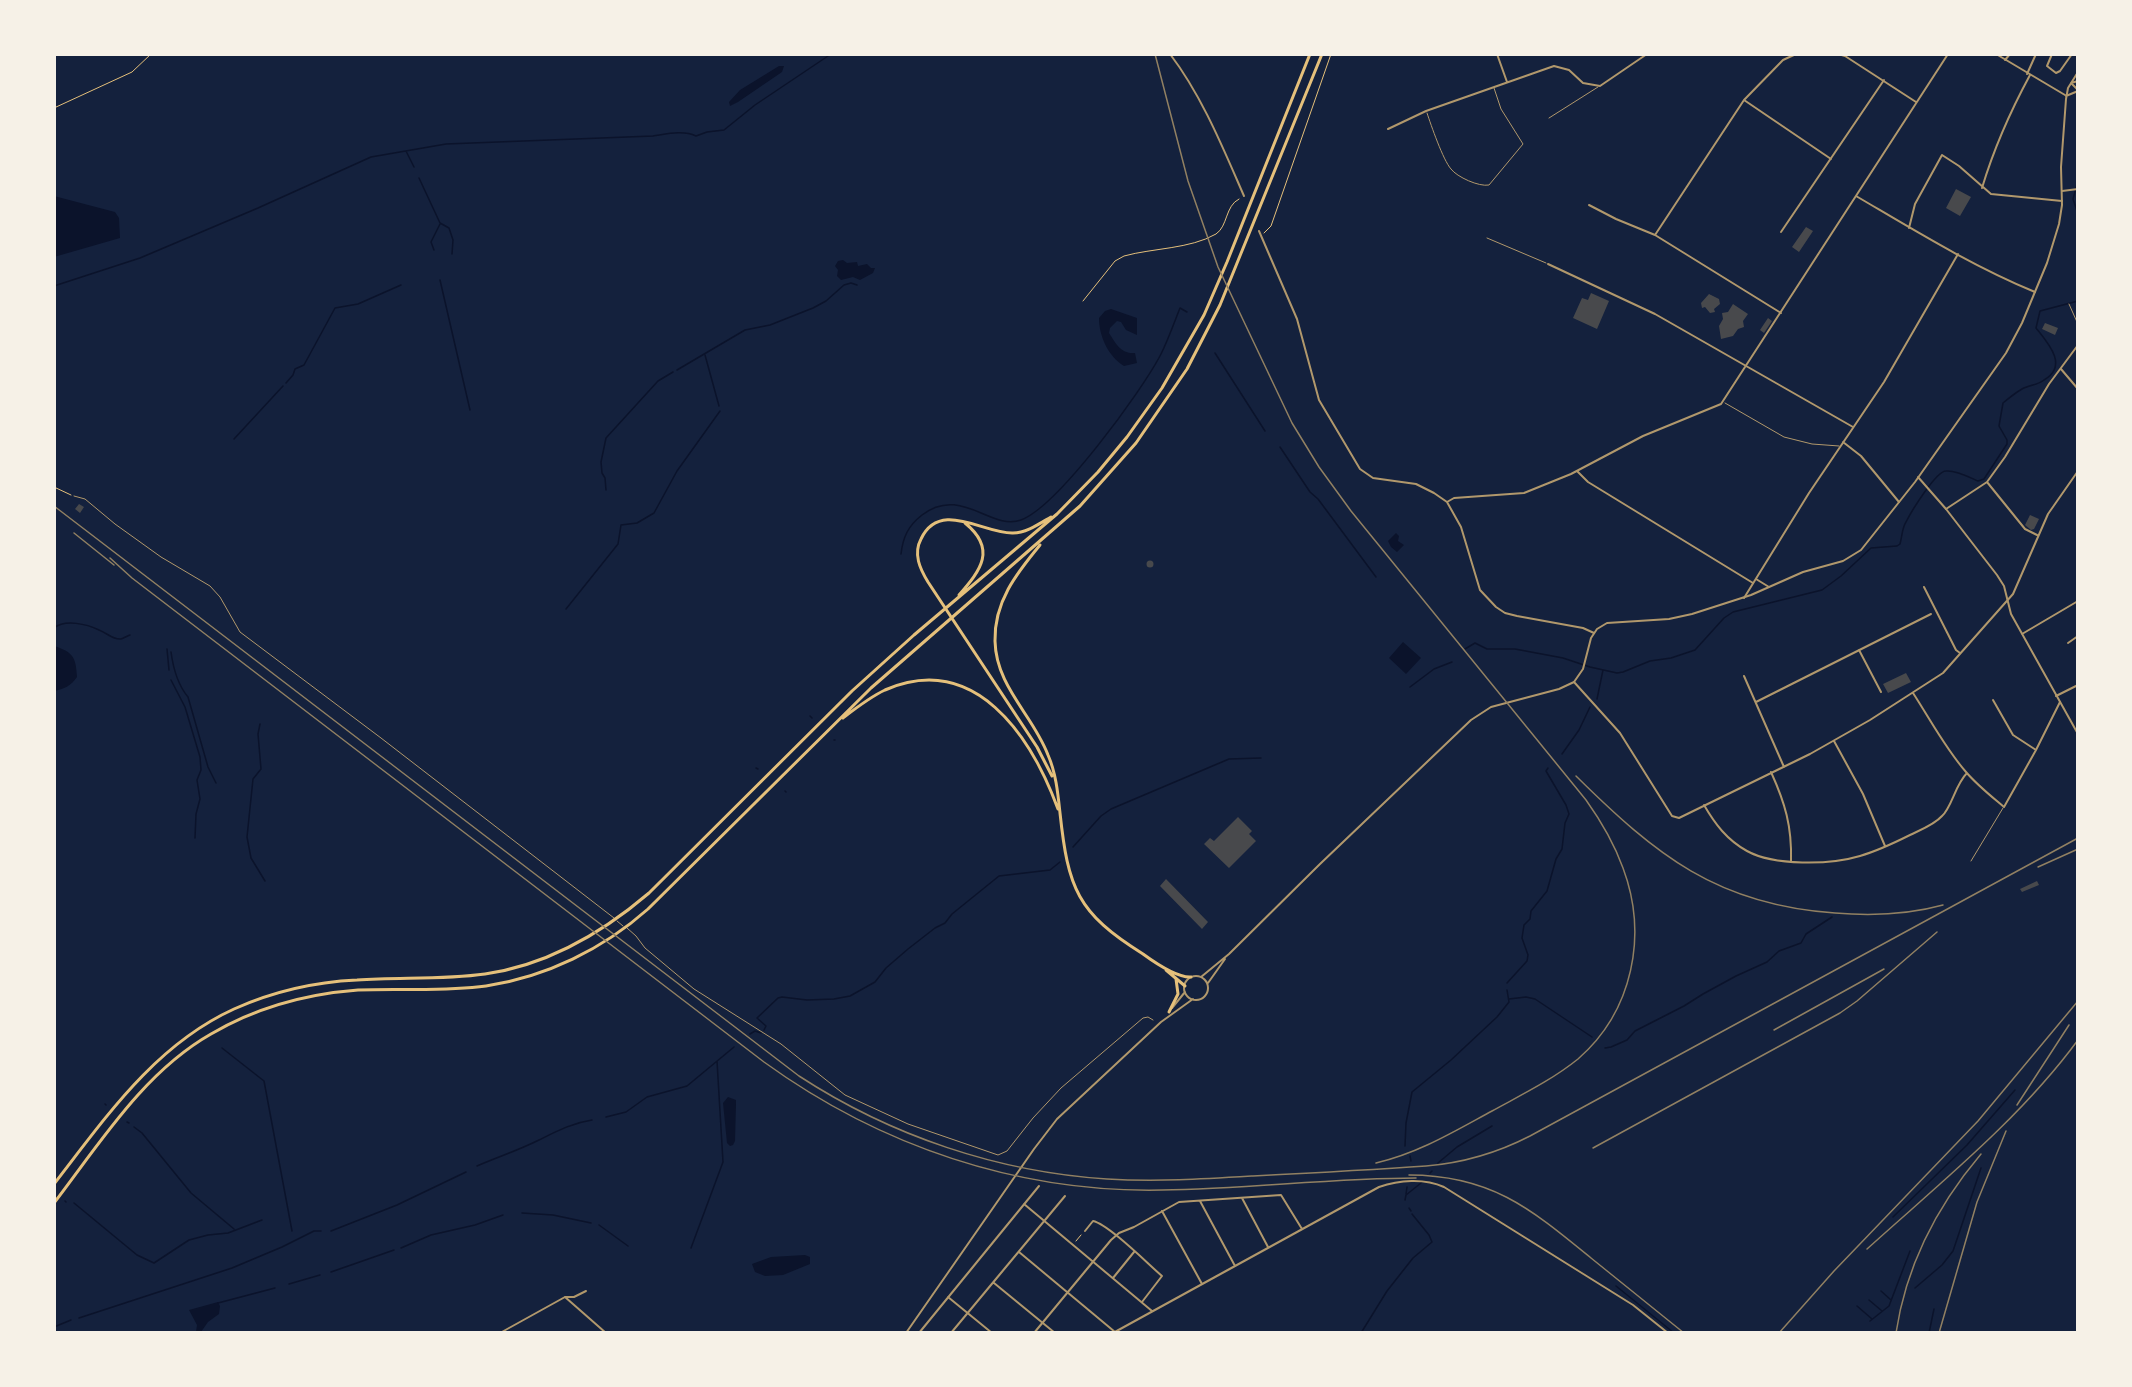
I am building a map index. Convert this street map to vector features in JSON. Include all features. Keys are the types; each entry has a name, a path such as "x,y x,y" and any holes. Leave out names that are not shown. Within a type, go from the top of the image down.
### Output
{"main road":[{"path":"54,1184 128,1091 153,1064 190,1034 232,1010 288,989 322,983 459,977 500,972 541,960 589,938 631,908 670,873 852,691 1057,514 1098,472 1144,414 1196,330 1227,262 1310,54"},
{"path":"54,1203 135,1099 161,1072 197,1043 237,1020 290,1000 325,993 360,990 459,989 502,983 551,968 598,945 640,916 912,650 1045,539 1094,491 1136,443 1161,409 1203,339 1233,276 1322,54"},
{"path":"1054,780 1037,747 928,582 920,568 917,556 922,536 940,521 954,519 1004,533 1014,533 1024,531 1057,514"},
{"path":"951,604 973,580 983,558 980,539 964,522"},
{"path":"1045,539 1008,588 998,614 995,640 1004,680 1044,746 1051,764 1071,878 1086,907 1110,933 1163,967 1191,977"},
{"path":"834,724 876,695 903,684 935,680 970,690 999,709 1017,730 1044,773 1060,814"},
{"path":"1163,967 1185,986"},
{"path":"1169,1012 1178,993 1176,979"}],"street":[{"path":"1170,54 1192,87 1244,196"},
{"path":"1497,54 1507,82"},
{"path":"1388,129 1426,111 1554,66 1569,70 1583,83 1600,86 1647,54"},
{"path":"1654,235 1744,100 1783,60 1796,54"},
{"path":"1838,54 1845,56 1916,102"},
{"path":"1447,502 1454,498 1528,492 1577,471 1643,436 1714,408 1723,402 1948,54"},
{"path":"1996,54 2066,96"},
{"path":"2005,60 2010,54"},
{"path":"1982,188 1992,154 2036,54"},
{"path":"2052,54 2047,66 2050,71 2056,73 2072,54"},
{"path":"1161,1022 1183,998 1185,986 1191,977 1201,977 1229,954 1471,720 1491,707 1559,689 1574,682 1583,669 1594,633 1607,622 1679,618 1744,598 1803,572 1844,561 1853,557 1861,549 1918,477 2006,353 2018,331 2055,240 2062,201 2061,167 2066,96 2078,72"},
{"path":"1781,232 1884,80"},
{"path":"2071,83 2078,81"},
{"path":"2066,96 2078,90 2071,83"},
{"path":"1744,100 1831,159"},
{"path":"1909,228 1915,204 1942,155 1959,166 1991,194 2062,201"},
{"path":"2062,191 2076,189"},
{"path":"1856,196 1909,228 2007,280 2035,292"},
{"path":"1589,204 1616,219 1654,235 1781,313"},
{"path":"1260,233 1297,319 1318,400 1356,465 1363,473 1373,478 1416,484 1447,502 1462,531 1480,590 1490,603 1510,615 1583,628 1594,633"},
{"path":"1744,598 1884,382 1958,254"},
{"path":"1548,264 1655,314 1853,427"},
{"path":"1946,509 1987,482 2005,457 2049,384 2078,345"},
{"path":"2061,369 2078,388"},
{"path":"1843,442 1861,456 1899,502"},
{"path":"1577,471 1588,482 1753,583"},
{"path":"1574,682 1620,733 1671,816 1677,818 1834,741 1943,673 2008,602 2019,584 2037,535 2048,514 2078,471"},
{"path":"1918,477 1946,509 2004,586 2009,610 2078,734"},
{"path":"1987,482 2025,529 2037,535"},
{"path":"1756,579 1769,587"},
{"path":"1924,588 1956,650 1960,653"},
{"path":"2022,634 2078,601"},
{"path":"1756,702 1931,614"},
{"path":"2068,643 2078,636"},
{"path":"1860,650 1881,692"},
{"path":"1744,676 1784,767"},
{"path":"2056,696 2078,685"},
{"path":"1913,693 1949,750 1967,773 2004,807 2037,750 2060,702"},
{"path":"1993,700 2013,735 2037,750"},
{"path":"1834,741 1863,794 1886,847"},
{"path":"1771,772 1785,803 1791,832 1791,861"},
{"path":"1704,805 1724,834 1747,851 1791,861 1849,859 1886,847 1942,816 1967,773"},
{"path":"906,1333 1034,1149 1075,1101 1161,1022 1192,999 1204,997 1208,991 1208,983 1229,954"},
{"path":"1201,977 1208,983"},
{"path":"1185,992 1192,999"},
{"path":"1019,1252 1114,1332 1386,1185 1417,1181 1438,1184 1633,1305 1668,1333"},
{"path":"919,1333 1039,1186"},
{"path":"1034,1333 1117,1234 1179,1202 1281,1194 1302,1229"},
{"path":"951,1333 1065,1196"},
{"path":"1242,1198 1268,1247"},
{"path":"1200,1201 1235,1266"},
{"path":"1024,1204 1152,1311"},
{"path":"1162,1212 1202,1284"},
{"path":"1085,1231 1093,1221 1096,1221 1117,1234 1162,1276 1142,1302"},
{"path":"1113,1278 1134,1252"},
{"path":"994,1282 1055,1333"},
{"path":"501,1333 565,1297 574,1297 586,1291"},
{"path":"565,1297 606,1333"},
{"path":"948,1297 992,1333"}],"lane":[{"path":"1549,118 1600,86"},
{"path":"1426,111 1450,168 1460,176 1483,186 1489,185 1523,144 1502,110 1494,87"},
{"path":"1486,238 1548,264"},
{"path":"2070,304 2078,322"},
{"path":"1723,402 1787,438 1812,444 1836,444 1840,447"},
{"path":"74,496 85,499 161,557 210,586 220,597 240,632 600,907 636,936 645,948 694,989 773,1039 838,1090 876,1110 918,1128 998,1155 1003,1154 1045,1104 1080,1070 1143,1018 1148,1017 1153,1020"},
{"path":"1971,861 2004,807"}],"path":[{"path":"54,108 132,72 151,54"},
{"path":"1260,233 1268,231 1271,226 1331,54"},
{"path":"1083,301 1120,258 1193,242 1217,233 1233,201 1244,196"},
{"path":"54,487 74,496"},
{"path":"1073,1245 1085,1231"}],"water":[{"path":"779,66 784,66 782,72 730,106 729,102 740,90"},
{"path":"54,196 115,212 119,218 120,238 54,257"},
{"path":"843,260 847,263 857,262 858,266 867,264 875,268 873,273 860,280 853,277 841,280 837,276 838,270 835,266 838,261"},
{"path":"1111,309 1137,318 1137,335 1126,330 1121,322 1117,321 1110,328 1109,333 1122,350 1135,353 1137,363 1124,366 1113,357 1106,345 1099,318 1105,311"},
{"path":"1396,533 1399,536 1398,541 1404,545 1397,552 1388,541"},
{"path":"1403,642 1421,658 1406,674 1389,658"},
{"path":"54,646 72,656 76,665 77,677 67,687 54,691"},
{"path":"728,1097 736,1100 735,1141 730,1146 727,1143 723,1103"},
{"path":"805,1255 810,1257 810,1264 783,1275 765,1276 755,1272 752,1264 771,1257"},
{"path":"218,1302 219,1314 208,1322 201,1332 196,1332 197,1325 189,1310"}],"building":[{"path":"1956,189 1971,197 1960,216 1946,208"},
{"path":"1806,227 1813,231 1799,252 1792,247"},
{"path":"1591,293 1609,301 1597,329 1573,318 1582,298 1588,300"},
{"path":"1709,294 1719,299 1720,304 1714,309 1715,312 1710,313 1705,307 1702,308 1701,303"},
{"path":"1733,304 1748,314 1743,321 1744,327 1738,329 1733,336 1721,339 1719,326 1723,319 1722,313 1728,312"},
{"path":"1768,318 1772,321 1764,333 1760,330"},
{"path":"2045,323 2058,328 2055,335 2042,329"},
{"path":"79,504 84,507 80,513 75,509"},
{"path":"2030,515 2039,519 2034,529 2031,530 2025,525"},
{"path":"1150,561 1153,564 1150,567 1147,564"},
{"path":"1906,673 1911,682 1888,693 1883,684"},
{"path":"1238,817 1252,831 1249,834 1256,841 1229,868 1204,844 1210,838 1214,841"},
{"path":"1166,879 1208,922 1202,929 1160,886"},
{"path":"2037,881 2039,885 2022,892 2020,889"}],"waterway":[{"path":"54,286 140,258 371,157 446,144 653,136 675,133 696,136 724,130 755,105 831,54"},
{"path":"406,151 414,167"},
{"path":"419,178 440,223 449,228 453,240 452,254"},
{"path":"2078,181 2073,199 2078,214"},
{"path":"434,250 431,242 440,224"},
{"path":"440,280 470,410"},
{"path":"677,370 745,330 770,325 813,308 826,301 844,285 851,283 857,285"},
{"path":"286,383 295,369 304,365 335,308 358,304 401,285"},
{"path":"1465,649 1475,643 1487,649 1515,649 1563,658 1617,673 1650,661 1671,658 1695,650 1724,618 1733,612 1822,590 1871,548 1900,544 1909,517 1924,493 1942,473 1950,471 1978,481 1984,479 2007,444 1999,426 2003,403 2022,389 2042,382 2055,368 2054,354 2036,328 2040,311 2078,301"},
{"path":"901,554 903,542 910,528 917,519 936,507 963,506 998,520 1010,522 1021,520 1037,510 1077,471 1098,446 1151,371 1169,337 1180,308 1187,312"},
{"path":"1215,353 1265,431"},
{"path":"705,355 719,406"},
{"path":"606,490 601,462 606,438 658,381 673,372"},
{"path":"234,439 283,386"},
{"path":"566,609 618,544 621,525 637,523 654,513 677,471 720,411"},
{"path":"1280,447 1310,492 1318,499 1376,577"},
{"path":"54,628 59,625 76,623 115,638 121,639 130,635"},
{"path":"167,649 169,670"},
{"path":"171,652 176,676 188,697 208,767 216,783"},
{"path":"1410,687 1434,669 1452,662"},
{"path":"1597,699 1603,670"},
{"path":"171,680 185,707 200,757 201,770 197,780 200,799 196,814 195,838"},
{"path":"1562,754 1579,730 1590,707"},
{"path":"260,724 258,734 261,769 253,779 247,837 251,858 265,881"},
{"path":"1073,847 1101,816 1111,809 1229,759 1261,758"},
{"path":"1507,983 1527,961 1528,955 1522,938 1524,925 1530,919 1531,911 1547,891 1556,859 1562,849 1565,823 1569,814 1546,771 1548,768"},
{"path":"764,1030 766,1026 757,1018 778,998 807,1000 850,996 875,982 886,968 908,949 945,923 952,914 999,876 1050,870 1060,862"},
{"path":"1605,1048 1627,1040 1635,1031 1736,976 1767,962 1779,951 1801,943 1806,934 1832,917"},
{"path":"1405,1146 1406,1123 1412,1092 1451,1060 1497,1017 1509,1002 1507,990"},
{"path":"1509,999 1526,997 1535,999 1592,1037"},
{"path":"750,1034 755,1031 761,1033"},
{"path":"606,1117 626,1112 647,1097 687,1086 734,1047"},
{"path":"222,1048 264,1081 292,1231"},
{"path":"691,1248 723,1162 717,1061"},
{"path":"1893,1217 1967,1145 2015,1090"},
{"path":"477,1166 565,1128 592,1120"},
{"path":"1438,1163 1457,1147 1492,1126"},
{"path":"134,1127 142,1133 191,1193 234,1229"},
{"path":"1410,1156 1411,1161"},
{"path":"1915,1288 1942,1265 1953,1251 1981,1168"},
{"path":"331,1231 397,1205 466,1172"},
{"path":"1405,1200 1406,1195 1421,1183"},
{"path":"1406,1194 1407,1187"},
{"path":"74,1203 137,1255 154,1263 189,1240 228,1233 262,1220"},
{"path":"522,1213 553,1215 591,1223"},
{"path":"1361,1333 1387,1291 1413,1258 1432,1242 1412,1214"},
{"path":"401,1248 431,1235 475,1225 503,1215"},
{"path":"599,1225 628,1246"},
{"path":"79,1318 232,1268 314,1231 321,1231"},
{"path":"331,1272 394,1250"},
{"path":"1870,1321 1889,1306 1910,1251"},
{"path":"289,1284 320,1275"},
{"path":"1616,1286 1674,1333"},
{"path":"218,1303 275,1288"},
{"path":"1881,1291 1891,1300"},
{"path":"1869,1300 1882,1311"},
{"path":"1857,1306 1872,1319"},
{"path":"1929,1333 1934,1309"},
{"path":"54,1327 71,1320"}],"railway":[{"path":"1155,54 1188,181 1218,267 1292,423 1319,467 1351,511 1586,800 1616,850 1630,893 1634,919 1634,945 1630,971 1623,995 1612,1018 1597,1040 1568,1067 1525,1093 1436,1141 1376,1163"},
{"path":"54,506 799,1076 834,1097 908,1133 986,1159 1066,1175 1125,1180 1216,1178 1426,1166 1466,1160 1492,1152 1530,1136 2078,838"},
{"path":"74,533 114,565"},
{"path":"110,558 132,578 764,1062 808,1092 855,1118 953,1159 1003,1173 1055,1183 1108,1189 1194,1189 1416,1178"},
{"path":"1576,776 1634,830 1662,852 1722,887 1756,899 1793,908 1862,914 1903,913 1943,905"},
{"path":"2038,867 2078,849"},
{"path":"1593,1148 1840,1013 1937,932"},
{"path":"1774,1030 1884,969"},
{"path":"1779,1333 1834,1271 1978,1121 2078,1001"},
{"path":"2017,1105 2069,1025"},
{"path":"1867,1249 2005,1124 2078,1040"},
{"path":"1939,1333 1977,1202 2006,1131"},
{"path":"1896,1333 1907,1284 1926,1238 1951,1194 1981,1154"},
{"path":"1409,1175 1464,1181 1487,1188 1529,1210 1684,1333"}]}
